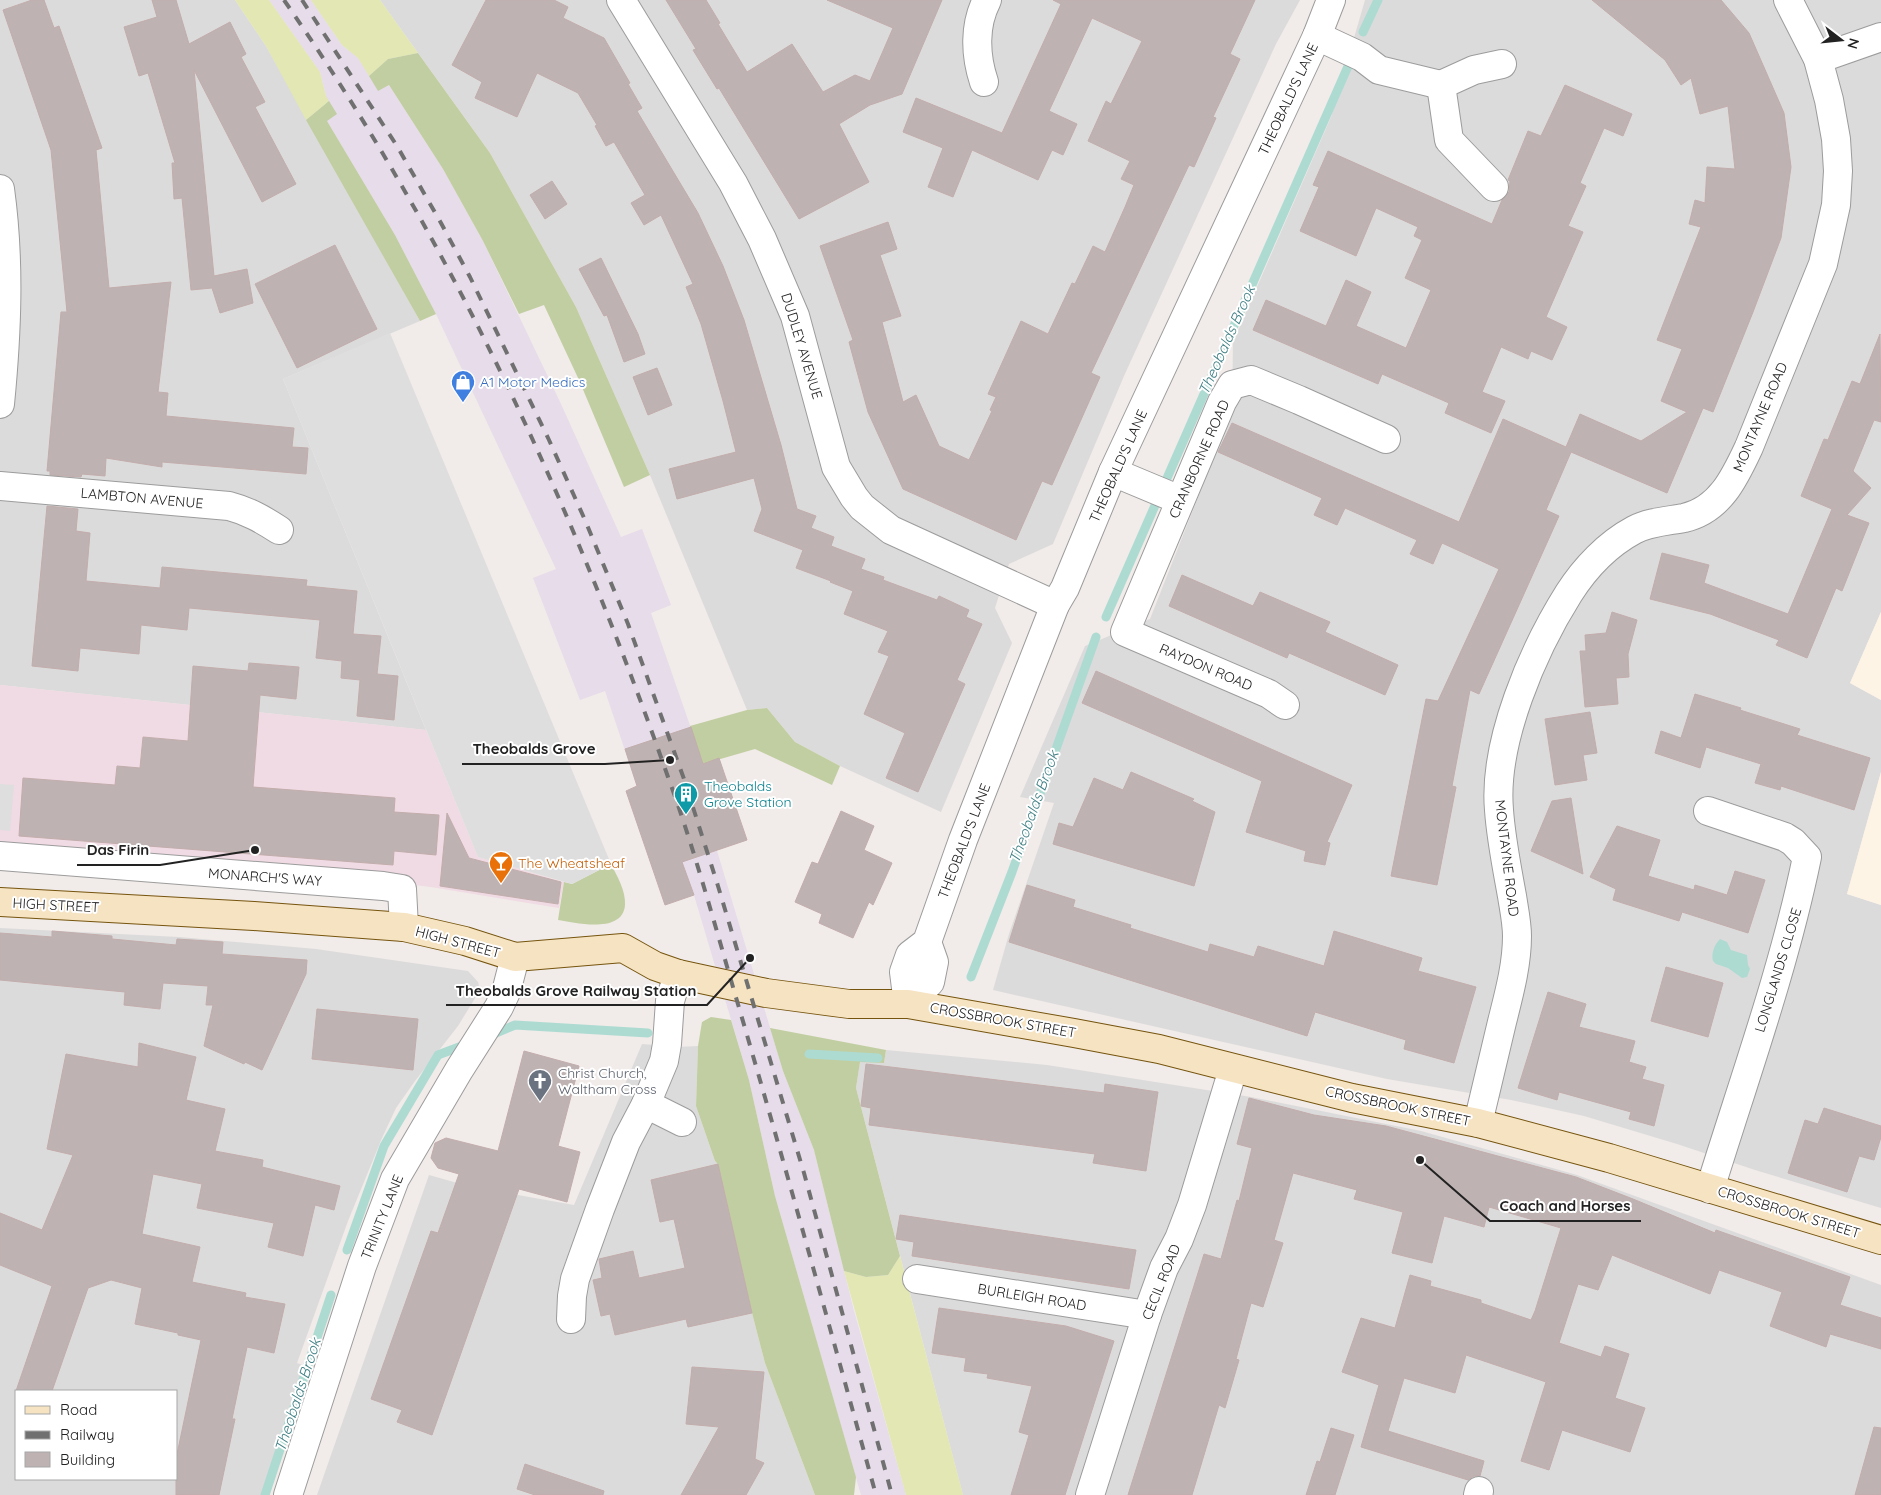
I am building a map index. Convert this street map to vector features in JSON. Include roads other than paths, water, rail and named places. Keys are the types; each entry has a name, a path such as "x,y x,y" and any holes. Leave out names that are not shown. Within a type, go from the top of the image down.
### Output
{"main road":[{"name":"HIGH STREET","path":"0,902 254,916 404,927 465,941 515,957 623,948 654,966 678,974 766,993 830,1003 908,1004"},
{"name":"CROSSBROOK STREET","path":"908,1004 1074,1032 1159,1049 1352,1098 1478,1123 1609,1158 1881,1240"}],"street":[{"name":"DUDLEY AVENUE","path":"621,0 732,183 762,238 795,316 836,467 854,497 862,507 891,530 1056,605"},
{"path":"984,82 977,58 977,38 980,19 988,0"},
{"name":"THEOBALD'S LANE","path":"908,1004 904,972 910,955 927,942 963,840 1056,605 1065,588 1113,472 1317,36 1331,0"},
{"name":"MONTAYNE ROAD","path":"1478,1123 1509,995 1517,936 1499,808 1499,782 1507,733 1518,701 1550,627 1570,592 1593,563 1615,542 1635,530 1687,517 1699,512 1715,501 1726,490 1736,475 1749,447 1823,264 1836,205 1838,171 1836,139 1830,100 1818,59 1788,0"},
{"path":"1317,36 1354,52 1380,70 1441,85 1474,70 1502,64"},
{"path":"1818,59 1881,37"},
{"path":"1441,85 1449,140 1494,188"},
{"path":"0,189 6,230 7,284 6,335 0,404"},
{"name":"CRANBORNE ROAD","path":"1126,632 1174,498 1232,385 1251,380 1386,439"},
{"path":"1113,472 1174,498"},
{"name":"LAMBTON AVENUE","path":"0,486 229,506 245,510 279,530"},
{"name":"RAYDON ROAD","path":"1126,632 1269,694 1284,706"},
{"name":"LONGLANDS CLOSE","path":"1708,811 1752,824 1785,837 1807,856 1798,902 1779,968 1710,1189"},
{"name":"MONARCH'S WAY","path":"0,856 402,889 404,927"},
{"name":"TRINITY LANE","path":"288,1495 360,1271 395,1179 506,992 515,957"},
{"path":"571,1319 575,1279 626,1142 646,1104 664,1061 670,1001 678,974"},
{"name":"CECIL ROAD","path":"1090,1495 1147,1315 1164,1268 1192,1205 1233,1069"},
{"path":"646,1104 682,1122"},
{"name":"BURLEIGH ROAD","path":"917,1279 1147,1315"}],"water":[{"path":"1720,939 1727,942 1731,950 1747,955 1750,969 1747,977 1742,978 1728,968 1713,961 1712,955"}],"waterway":[{"name":"Theobalds Brook","path":"1363,32 1378,0"},
{"name":"Theobalds Brook","path":"1106,617 1349,64"},
{"name":"Theobalds Brook","path":"971,977 1012,872 1096,637"},
{"name":"Theobalds Brook","path":"491,1035 515,1025 648,1033"},
{"name":"Theobalds Brook","path":"347,1250 384,1146 438,1055 467,1044"},
{"name":"Theobalds Brook","path":"809,1054 878,1058"},
{"name":"Theobalds Brook","path":"265,1495 331,1295"}],"railway":[{"path":"284,0 344,91 401,184 453,279 502,375 548,473 591,573 630,674 695,858 789,1182 876,1495"},
{"path":"302,0 397,146 470,277 549,440 585,520 628,624 684,779 718,886 804,1173 892,1495"}],"place":[{"name":"A1 Motor Medics","path":"463,403"},
{"name":"Theobalds Grove","path":"670,760"},
{"name":"Theobalds Grove Station","path":"686,815"},
{"name":"Das Firin","path":"255,850"},
{"name":"The Wheatsheaf","path":"501,884"},
{"name":"Theobalds Grove Railway Station","path":"750,958"},
{"name":"Christ Church, Waltham Cross","path":"540,1102"},
{"name":"Coach and Horses","path":"1420,1160"}]}
